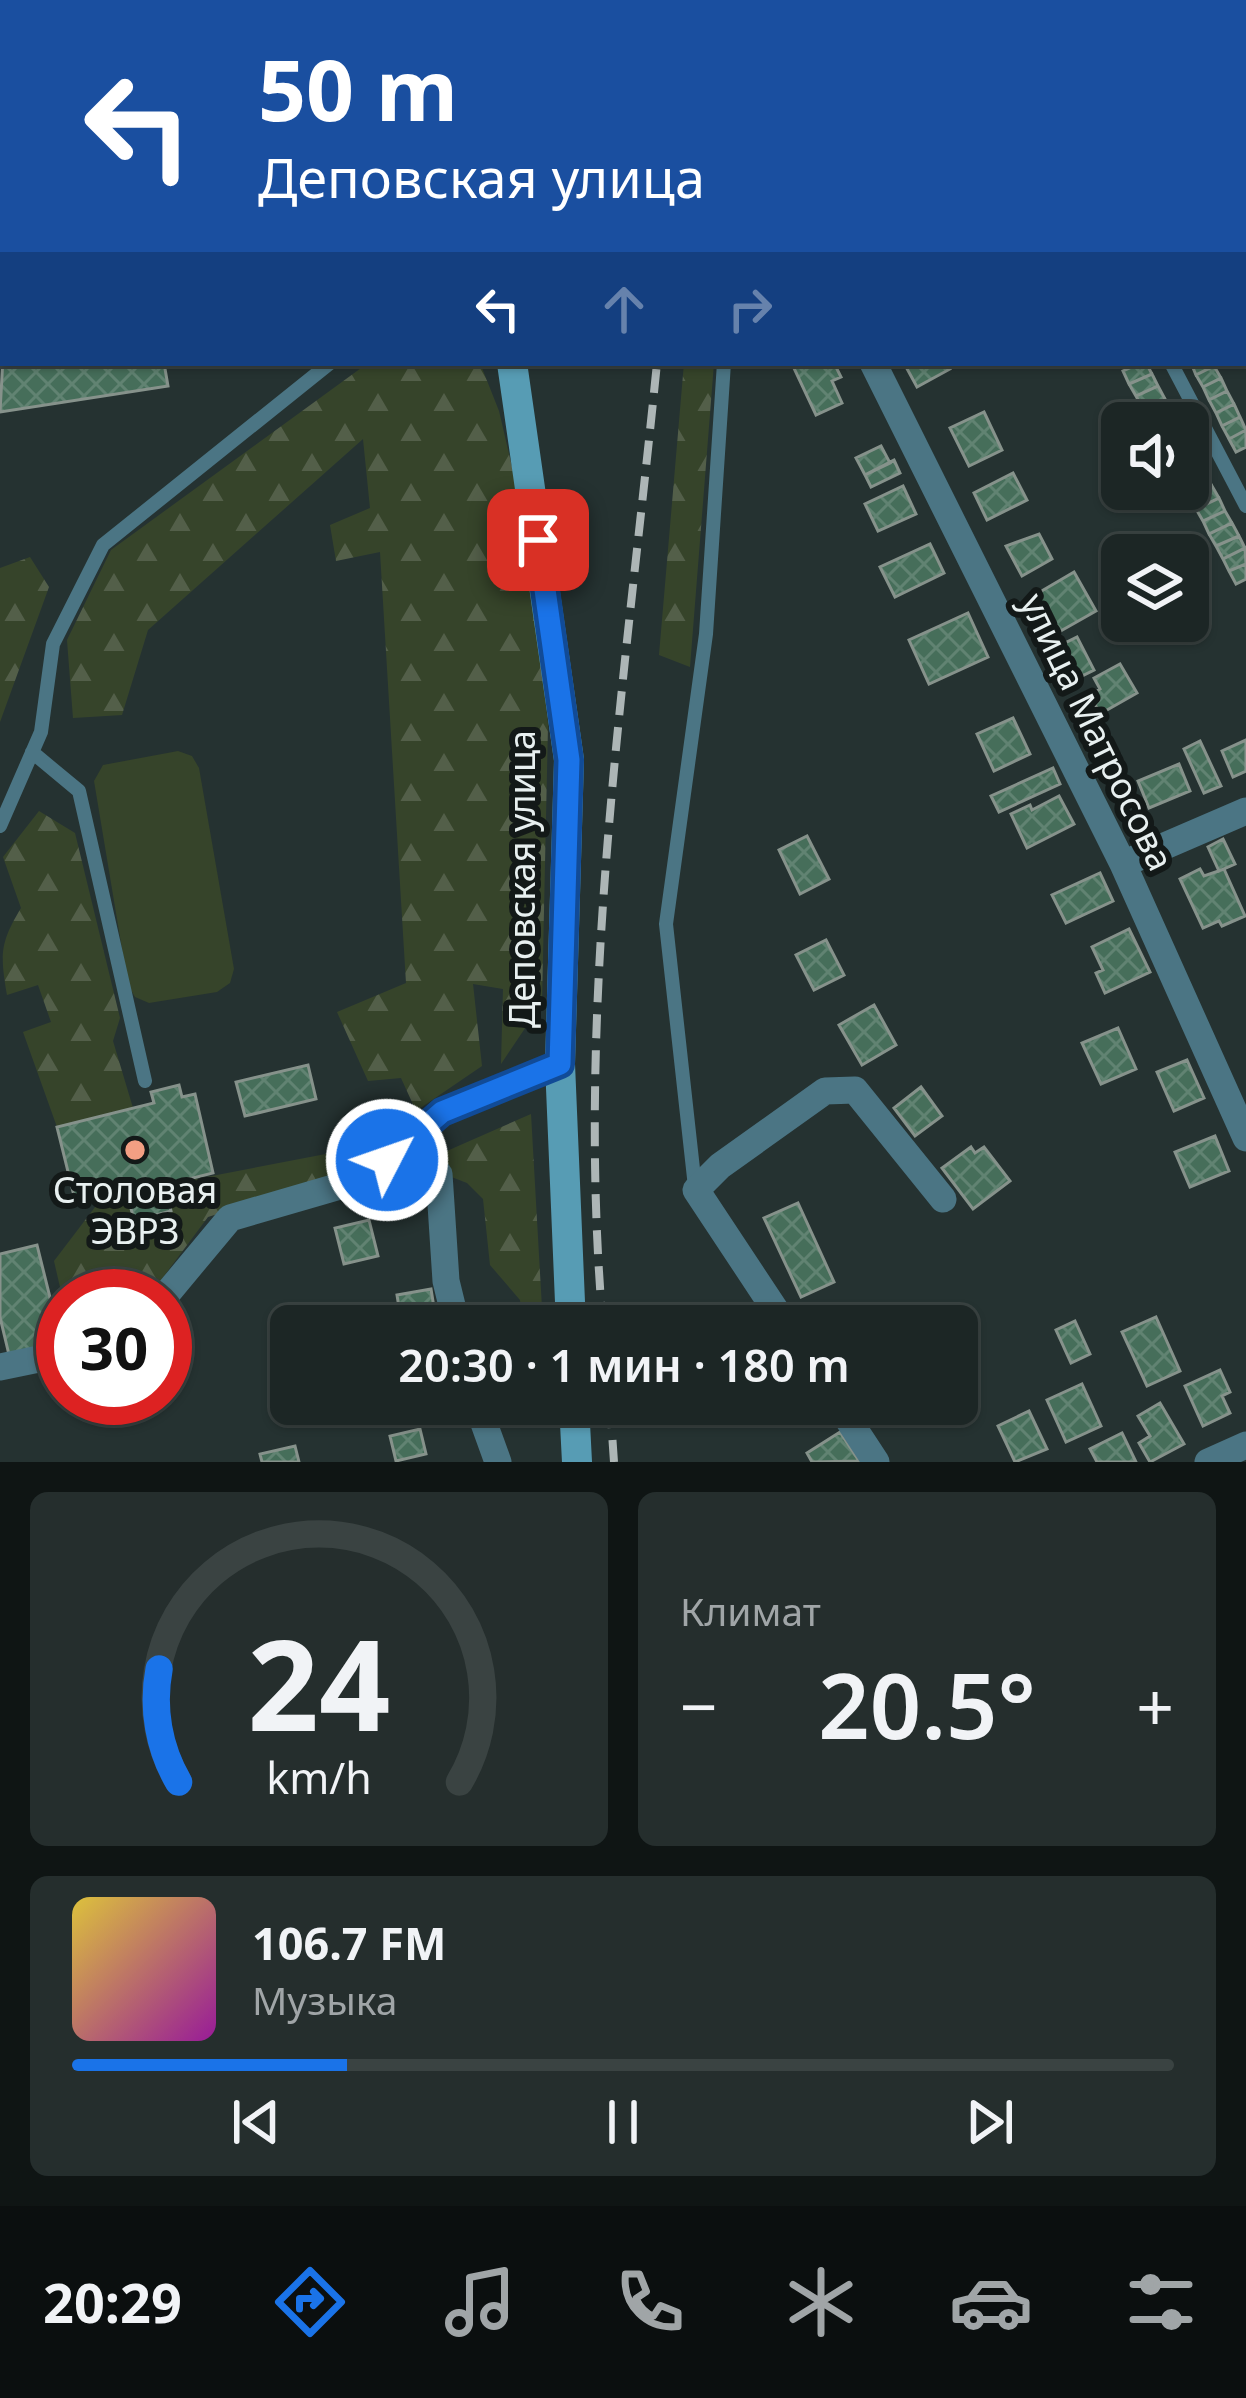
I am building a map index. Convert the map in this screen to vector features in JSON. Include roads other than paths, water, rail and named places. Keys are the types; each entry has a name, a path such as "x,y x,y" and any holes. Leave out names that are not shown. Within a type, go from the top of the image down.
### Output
{"street":[{"name":"Деповская улица","path":"512,366 569,760 560,1064 570,1305"},
{"name":"улица Матросова","path":"874,366 1123,864 1246,1138"},
{"path":"1123,864 1246,811"},
{"path":"188,1269 230,1218 364,1179 442,1112 560,1064"},
{"path":"772,1305 695,1190 720,1166 825,1091 855,1090 943,1198"},
{"path":"409,1141 440,1174 446,1281 452,1305"},
{"path":"0,1367 36,1360"},
{"path":"485,1425 498,1462"},
{"path":"575,1425 577,1462"},
{"path":"852,1425 876,1462"}],"lane":[{"path":"0,826 41,732 53,644 103,545 326,366"},
{"path":"695,1190 666,924 706,634 724,366"},
{"path":"1173,366 1246,506"},
{"path":"32,752 79,791 145,1081"}],"railway":[{"path":"602,1305 595,1085 599,964 618,723 657,366"},
{"path":"611,1425 614,1462"}],"place":[{"name":"Столовая ЭВРЗ","path":"135,1150"}]}
